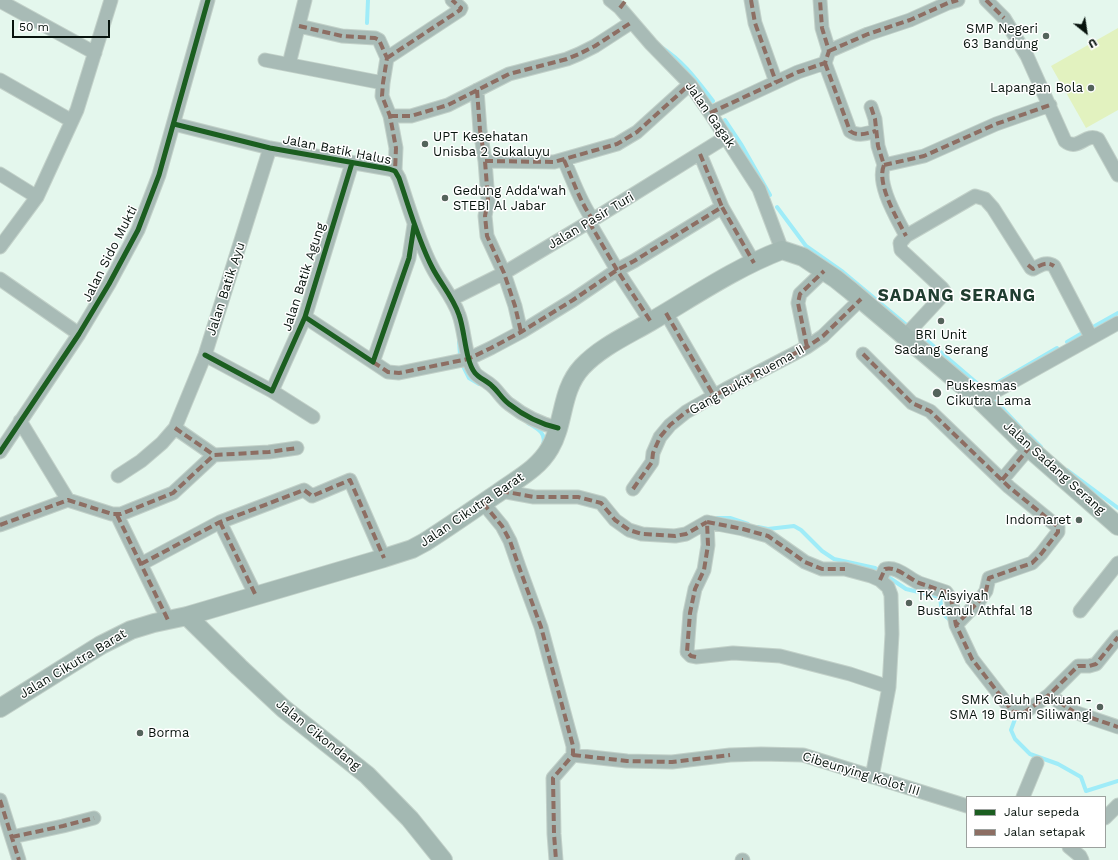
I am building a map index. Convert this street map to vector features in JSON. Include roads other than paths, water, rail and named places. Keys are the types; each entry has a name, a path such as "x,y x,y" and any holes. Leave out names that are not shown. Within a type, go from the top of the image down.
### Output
{"main road":[{"name":"Jalan Cikutra Barat","path":"0,708 101,645 132,630 187,616 384,558 412,549 425,542 483,503 505,492 542,461 551,446 558,428 568,388 581,369 591,358 723,278 782,250"},
{"name":"Jalan Sadang Serang","path":"782,250 803,257 861,299 980,400 1029,448 1118,526"},
{"name":"Jalan Cikondang","path":"187,616 284,709 367,776 410,819 443,860"}],"street":[{"path":"0,247 37,197 77,110 111,0"},
{"name":"Jalan Sido Mukti","path":"0,452 79,334 109,284 138,230 159,175 208,0"},
{"path":"289,64 306,0"},
{"path":"395,171 396,148 390,116 378,83 387,58 460,10 459,6 452,0"},
{"path":"750,0 755,23 776,82"},
{"path":"820,0 822,28 827,57 850,132 854,135 860,135 876,131"},
{"path":"710,114 798,72 868,34 910,20 958,0"},
{"path":"986,0 1004,18 1033,67 1065,141 1069,144 1075,145 1090,138 1094,137 1098,139 1118,175"},
{"path":"0,1 95,53"},
{"name":"Jalan Gagak","path":"619,2 632,22 651,44 690,84 726,137 759,189 782,250"},
{"path":"390,116 410,116 448,105 509,74 567,59 595,46 632,22"},
{"path":"298,26 342,36 375,38 379,40 387,58"},
{"path":"265,60 378,83"},
{"path":"0,80 72,121"},
{"path":"486,160 554,162 616,144 637,132 690,84"},
{"path":"477,90 480,130 486,160 488,200 485,216 486,236 504,273 515,306 521,332"},
{"path":"884,165 924,156 996,124 1050,105"},
{"path":"871,107 878,146 884,165 882,172 886,193 906,236"},
{"name":"Jalan Batik Halus","path":"174,124 270,148 395,171 399,178 422,245 432,267 452,299 459,314 465,336 468,360 475,374 492,385 508,403 546,425 558,428"},
{"name":"Jalan Pasir Turi","path":"452,299 504,273 726,137"},
{"name":"Jalan Batik Ayu","path":"118,476 162,443 175,428 205,355 270,148"},
{"path":"700,154 722,207 754,263"},
{"path":"564,160 583,205 617,270 650,322"},
{"name":"Jalan Batik Agung","path":"272,392 305,317 352,163"},
{"path":"0,174 37,197"},
{"path":"905,336 943,295 944,291 901,250 900,243 906,236 975,196 985,199 993,208 1031,268 1033,269 1047,263 1054,266 1091,338"},
{"path":"305,317 388,372 399,373 468,360 521,332 573,300 617,270 722,207"},
{"path":"373,362 409,258 415,222"},
{"path":"807,347 798,303 800,294 824,271"},
{"path":"0,279 79,334"},
{"name":"Gang Bukit Ruema II","path":"633,489 652,462 653,453 660,437 670,425 686,412 714,396 807,347 823,336 861,299"},
{"path":"666,313 714,396"},
{"path":"980,400 1118,323"},
{"path":"863,354 912,403 930,411 1002,480 1058,528 1058,532 1041,554 1032,562 989,578 986,591 979,601 956,625"},
{"path":"205,355 272,392 313,417"},
{"path":"20,421 68,500"},
{"path":"175,428 214,455 269,452 297,448"},
{"path":"1002,480 1029,448"},
{"path":"0,525 68,500 117,515 173,493 214,455"},
{"path":"141,564 220,522 304,490 312,496 350,480 384,558"},
{"path":"505,492 534,497 578,497 601,503 615,520 629,530 642,534 675,536 686,534 707,522 743,529 768,536 805,562 822,568 845,569 880,580 888,587 891,595 892,634 889,687 872,777"},
{"path":"483,503 502,526 510,541 541,626 573,746 573,755 552,778 556,860"},
{"path":"117,515 168,620"},
{"path":"220,522 256,596"},
{"path":"707,522 708,545 704,570 695,589 690,613 687,652 691,656 696,657 733,653 780,656 850,674 889,687"},
{"path":"1080,611 1118,563"},
{"path":"880,580 885,569 895,569 918,582 946,592 951,599 956,625 972,659 1013,712 1025,712 1049,696 1075,668 1096,664 1118,637"},
{"path":"1049,696 1074,712 1118,727"},
{"name":"Cibeunying Kolot III","path":"573,755 628,761 657,762 672,762 730,755 803,755 966,806"},
{"path":"1023,796 1037,763"},
{"path":"0,800 19,860"},
{"path":"1106,817 1118,805"},
{"path":"12,837 94,818"},
{"path":"1071,848 1083,854"}],"waterway":[{"path":"367,23 368,0"},
{"path":"661,47 683,65 713,101"},
{"path":"725,120 741,144 770,195"},
{"path":"777,207 806,246 843,272 909,327"},
{"path":"1093,327 1118,313"},
{"path":"917,332 985,390 1057,348"},
{"path":"1067,342 1084,332"},
{"path":"459,341 460,355"},
{"path":"463,366 469,378 479,384"},
{"path":"995,397 993,398 1021,428"},
{"path":"528,423 542,434 544,440 543,444"},
{"path":"1029,435 1041,447"},
{"path":"1067,470 1118,508"},
{"path":"717,518 730,518 748,524"},
{"path":"758,527 768,529 794,526 801,530 822,551 834,559 875,568 906,589 940,597 942,613 951,621"},
{"path":"1012,715 1015,719 1011,730 1015,739 1030,754 1058,764 1081,777 1086,791 1118,781"}],"place":[{"name":"SMP Negeri 63 Bandung","path":"1046,36"},
{"name":"Lapangan Bola","path":"1091,88"},
{"name":"UPT Kesehatan Unisba 2 Sukaluyu","path":"425,144"},
{"name":"Gedung Adda'wah STEBI Al Jabar","path":"445,198"},
{"name":"BRI Unit Sadang Serang","path":"941,321"},
{"name":"Puskesmas Cikutra Lama","path":"937,393"},
{"name":"Indomaret","path":"1079,520"},
{"name":"TK Aisyiyah Bustanul Athfal 18","path":"909,603"},
{"name":"SMK Galuh Pakuan - SMA 19 Bumi Siliwangi","path":"1100,707"},
{"name":"Borma","path":"140,733"}],"district":[{"name":"SADANG SERANG","path":"957,296"}]}
